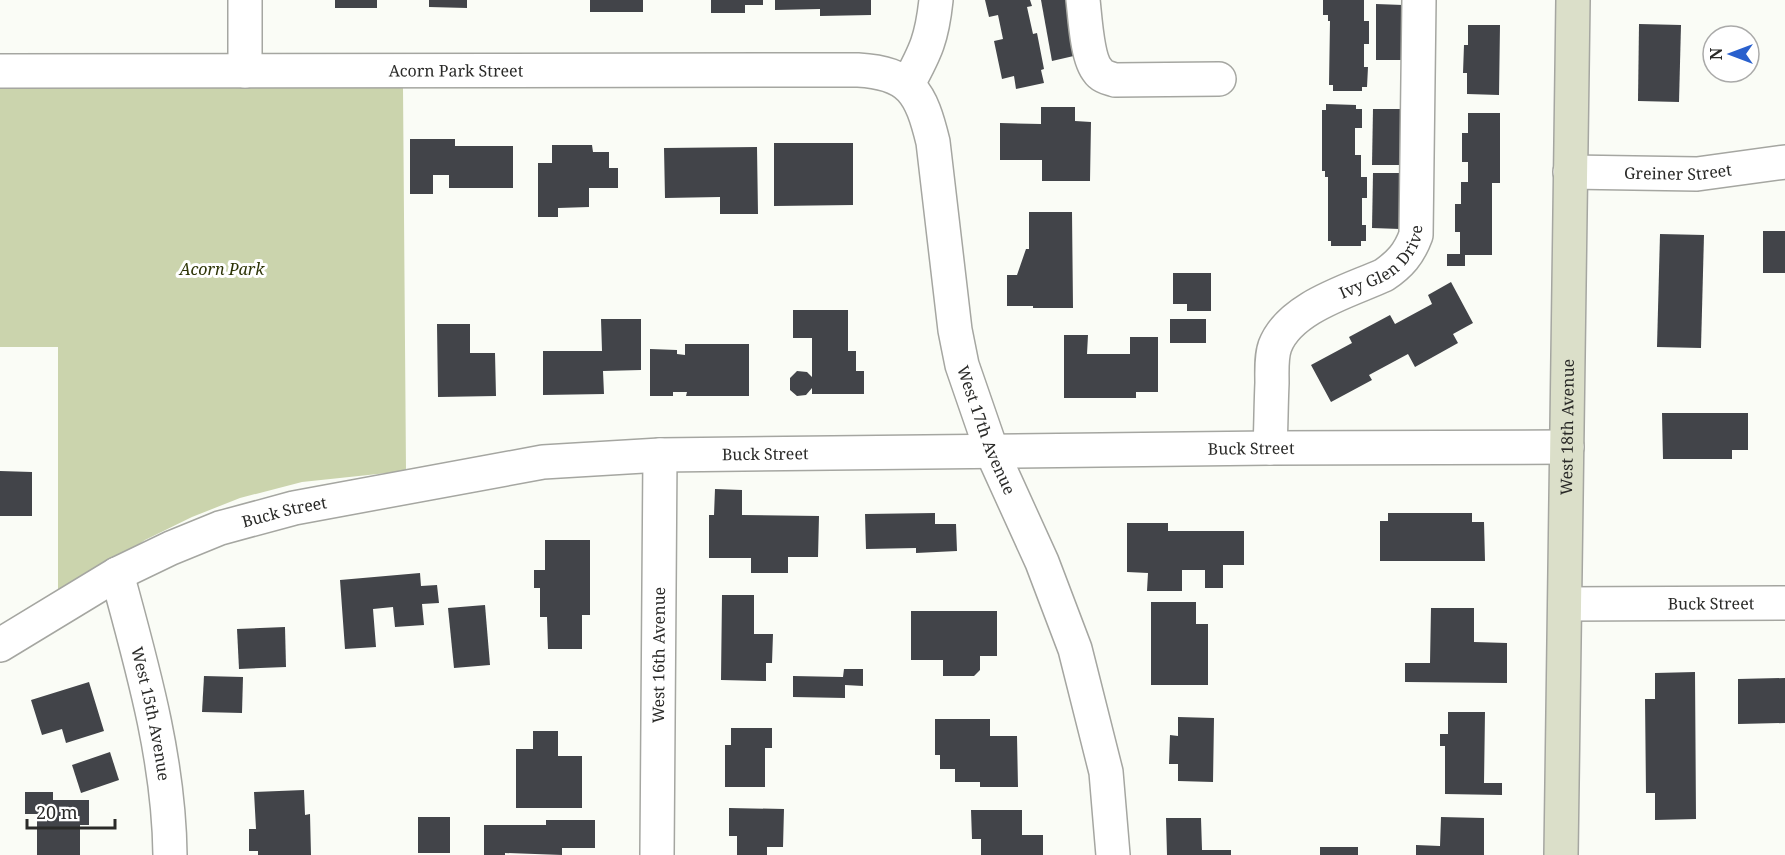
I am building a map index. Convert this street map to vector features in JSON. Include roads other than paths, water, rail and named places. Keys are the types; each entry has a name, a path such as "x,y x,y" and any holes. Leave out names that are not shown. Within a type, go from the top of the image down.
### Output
{"main road":[{"name":"West 18th Avenue","path":"1561,855 1573,0"}],"street":[{"path":"245,0 245,71"},
{"path":"908,84 926,52 931,37 936,0"},
{"path":"1083,0 1092,59 1097,70 1104,77 1115,80 1219,79"},
{"name":"Ivy Glen Drive","path":"1270,448 1272,362 1275,347 1282,332 1294,318 1307,309 1384,275 1396,267 1406,257 1416,236 1419,0"},
{"name":"Acorn Park Street","path":"0,71 858,70 891,75 908,84"},
{"name":"West 17th Avenue","path":"908,84 919,98 933,142 955,330 962,365 992,452 1041,562 1075,649 1106,772 1113,855"},
{"name":"Greiner Street","path":"1570,172 1697,174 1785,162"},
{"name":"Buck Street","path":"0,645 117,574 220,528 294,508 543,462 660,455 1567,447"},
{"name":"West 16th Avenue","path":"657,855 660,455"},
{"name":"West 15th Avenue","path":"117,574 155,720 166,793 170,855"},
{"name":"Buck Street","path":"1565,604 1785,603"}],"park label":[{"name":"Acorn Park","path":"222,269"}]}
